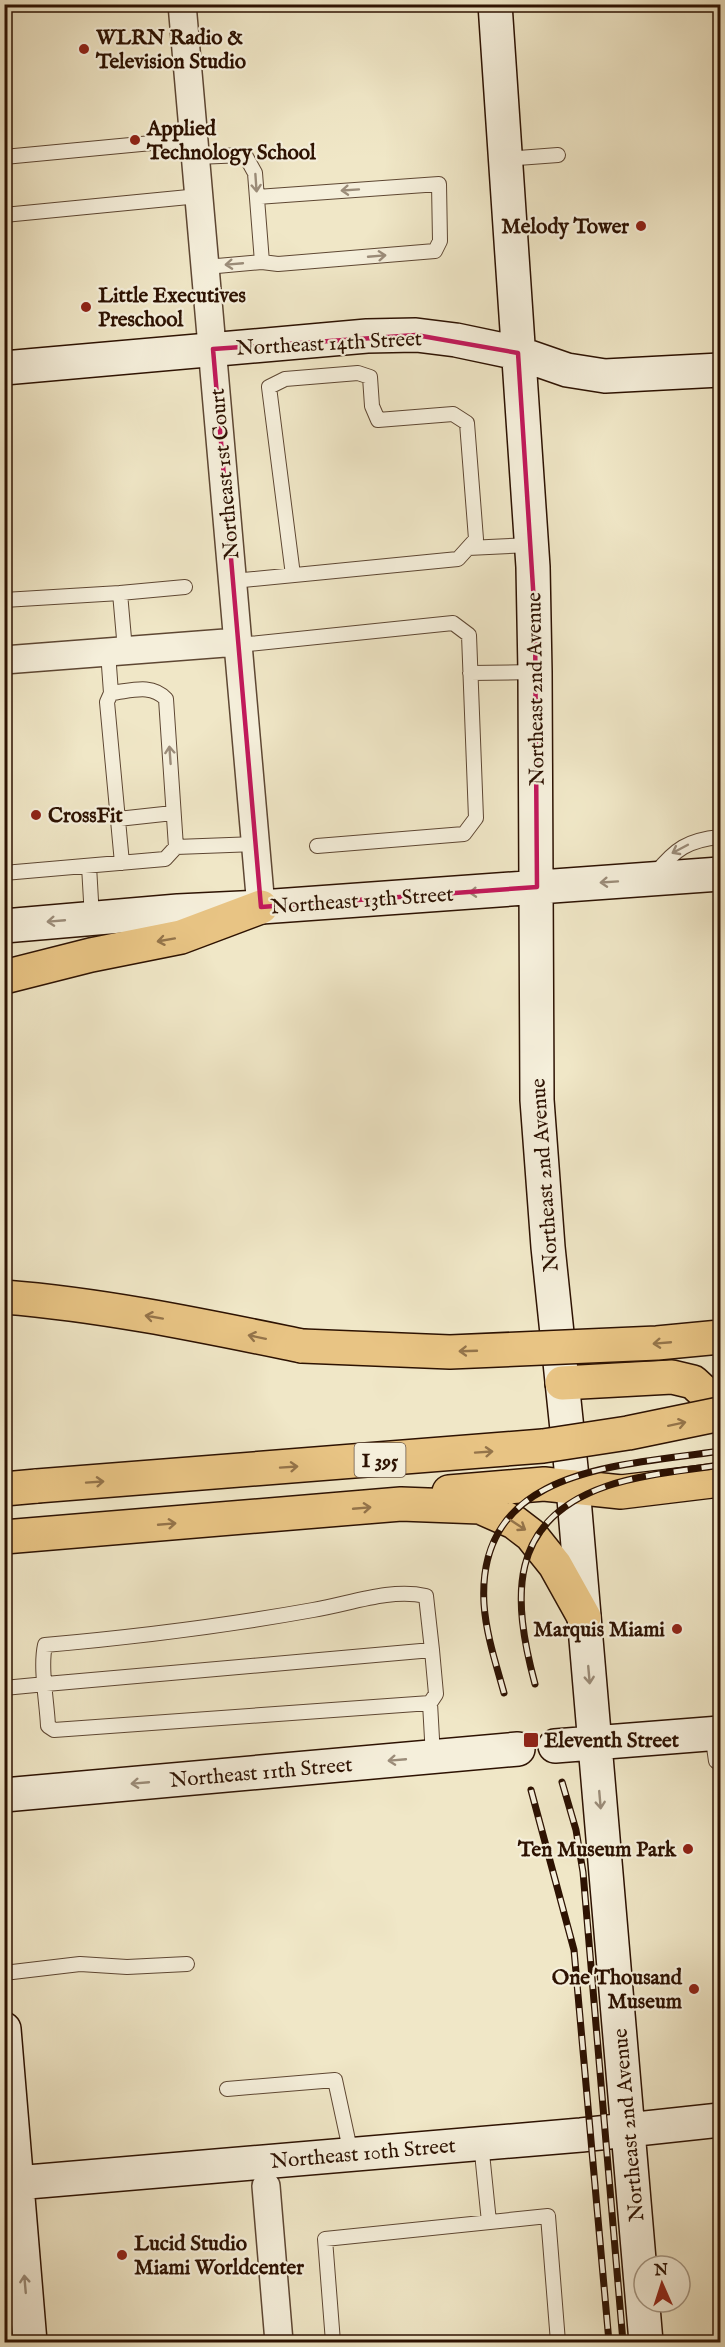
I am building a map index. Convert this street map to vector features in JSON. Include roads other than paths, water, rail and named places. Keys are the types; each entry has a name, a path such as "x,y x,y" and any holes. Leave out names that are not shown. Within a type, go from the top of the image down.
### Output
{"main road":[{"path":"4,977 91,955 181,937 261,907"},
{"path":"4,1297 54,1301 302,1346 450,1352 657,1343 720,1337"},
{"path":"562,1383 672,1377 693,1382 720,1407"},
{"name":"I 395","path":"4,1489 524,1448 584,1441 720,1414"},
{"path":"401,1504 441,1493 544,1484 621,1492 720,1480"},
{"path":"4,1537 401,1504 463,1505 480,1508 514,1522 531,1535 547,1553 584,1617"}],"street":[{"name":"Northeast 1st Court","path":"182,4 261,907"},
{"name":"Northeast 2nd Avenue","path":"495,4 531,544 535,672 537,1093 548,1247 573,1486 646,2343"},
{"name":"Northeast 14th Street","path":"4,368 367,336 416,335 456,340 518,353 567,370 606,376 720,370"},
{"path":"4,660 238,643"},
{"name":"Northeast 13th Street","path":"4,926 720,874"},
{"path":"555,1746 716,1733"},
{"name":"Northeast 11th Street","path":"4,1795 518,1749"},
{"path":"4,2029 11,2183 30,2343"},
{"name":"Northeast 10th Street","path":"11,2183 720,2120"},
{"path":"266,2186 279,2343"}],"lane":[{"path":"4,157 195,148 245,155 255,172 262,262"},
{"path":"505,159 558,155"},
{"path":"206,267 262,262 278,264 435,251 440,241 439,184 257,197"},
{"path":"4,215 199,196"},
{"path":"233,581 458,559 476,539 467,423 453,414 378,420 372,406 370,377 358,373 285,379 269,387 293,575"},
{"path":"468,548 531,544"},
{"path":"4,600 185,587"},
{"path":"120,593 111,693 107,702 123,863"},
{"path":"238,643 453,623 468,635 476,818 464,834 317,846"},
{"path":"470,673 535,672"},
{"path":"111,693 151,688 166,699 176,847"},
{"path":"118,819 173,813"},
{"path":"651,879 670,855 679,848 701,840 720,837"},
{"path":"4,873 165,859 176,847 256,844"},
{"path":"89,866 92,918"},
{"path":"430,1703 54,1730 48,1726 45,1645 162,1634 314,1610 387,1595 413,1593 426,1596 436,1694 430,1703 433,1757"},
{"path":"4,1688 432,1650"},
{"path":"716,1733 716,1761 720,1764"},
{"path":"4,1973 80,1964 127,1967 187,1964"},
{"path":"227,2089 335,2080 351,2154"},
{"path":"481,2143 489,2222"},
{"path":"333,2343 326,2239 548,2216 558,2343"}],"railway":[{"path":"504,1693 489,1638 484,1604 488,1558 504,1524 529,1499 562,1481 600,1470 641,1462 720,1451"},
{"path":"535,1684 522,1622 521,1593 525,1566 534,1541 550,1519 574,1501 607,1486 649,1476 720,1465"},
{"path":"562,1782 576,1830 583,1872 623,2342"},
{"path":"531,1790 574,1950 609,2342"}],"place":[{"name":"WLRN Radio & Television Studio","path":"84,49"},
{"name":"Applied Technology School","path":"135,140"},
{"name":"Melody Tower","path":"641,226"},
{"name":"Little Executives Preschool","path":"86,307"},
{"name":"CrossFit","path":"36,815"},
{"name":"Marquis Miami","path":"677,1629"},
{"name":"Eleventh Street","path":"531,1740"},
{"name":"Ten Museum Park","path":"688,1849"},
{"name":"One Thousand Museum","path":"694,1989"},
{"name":"Lucid Studio Miami Worldcenter","path":"122,2255"}]}
